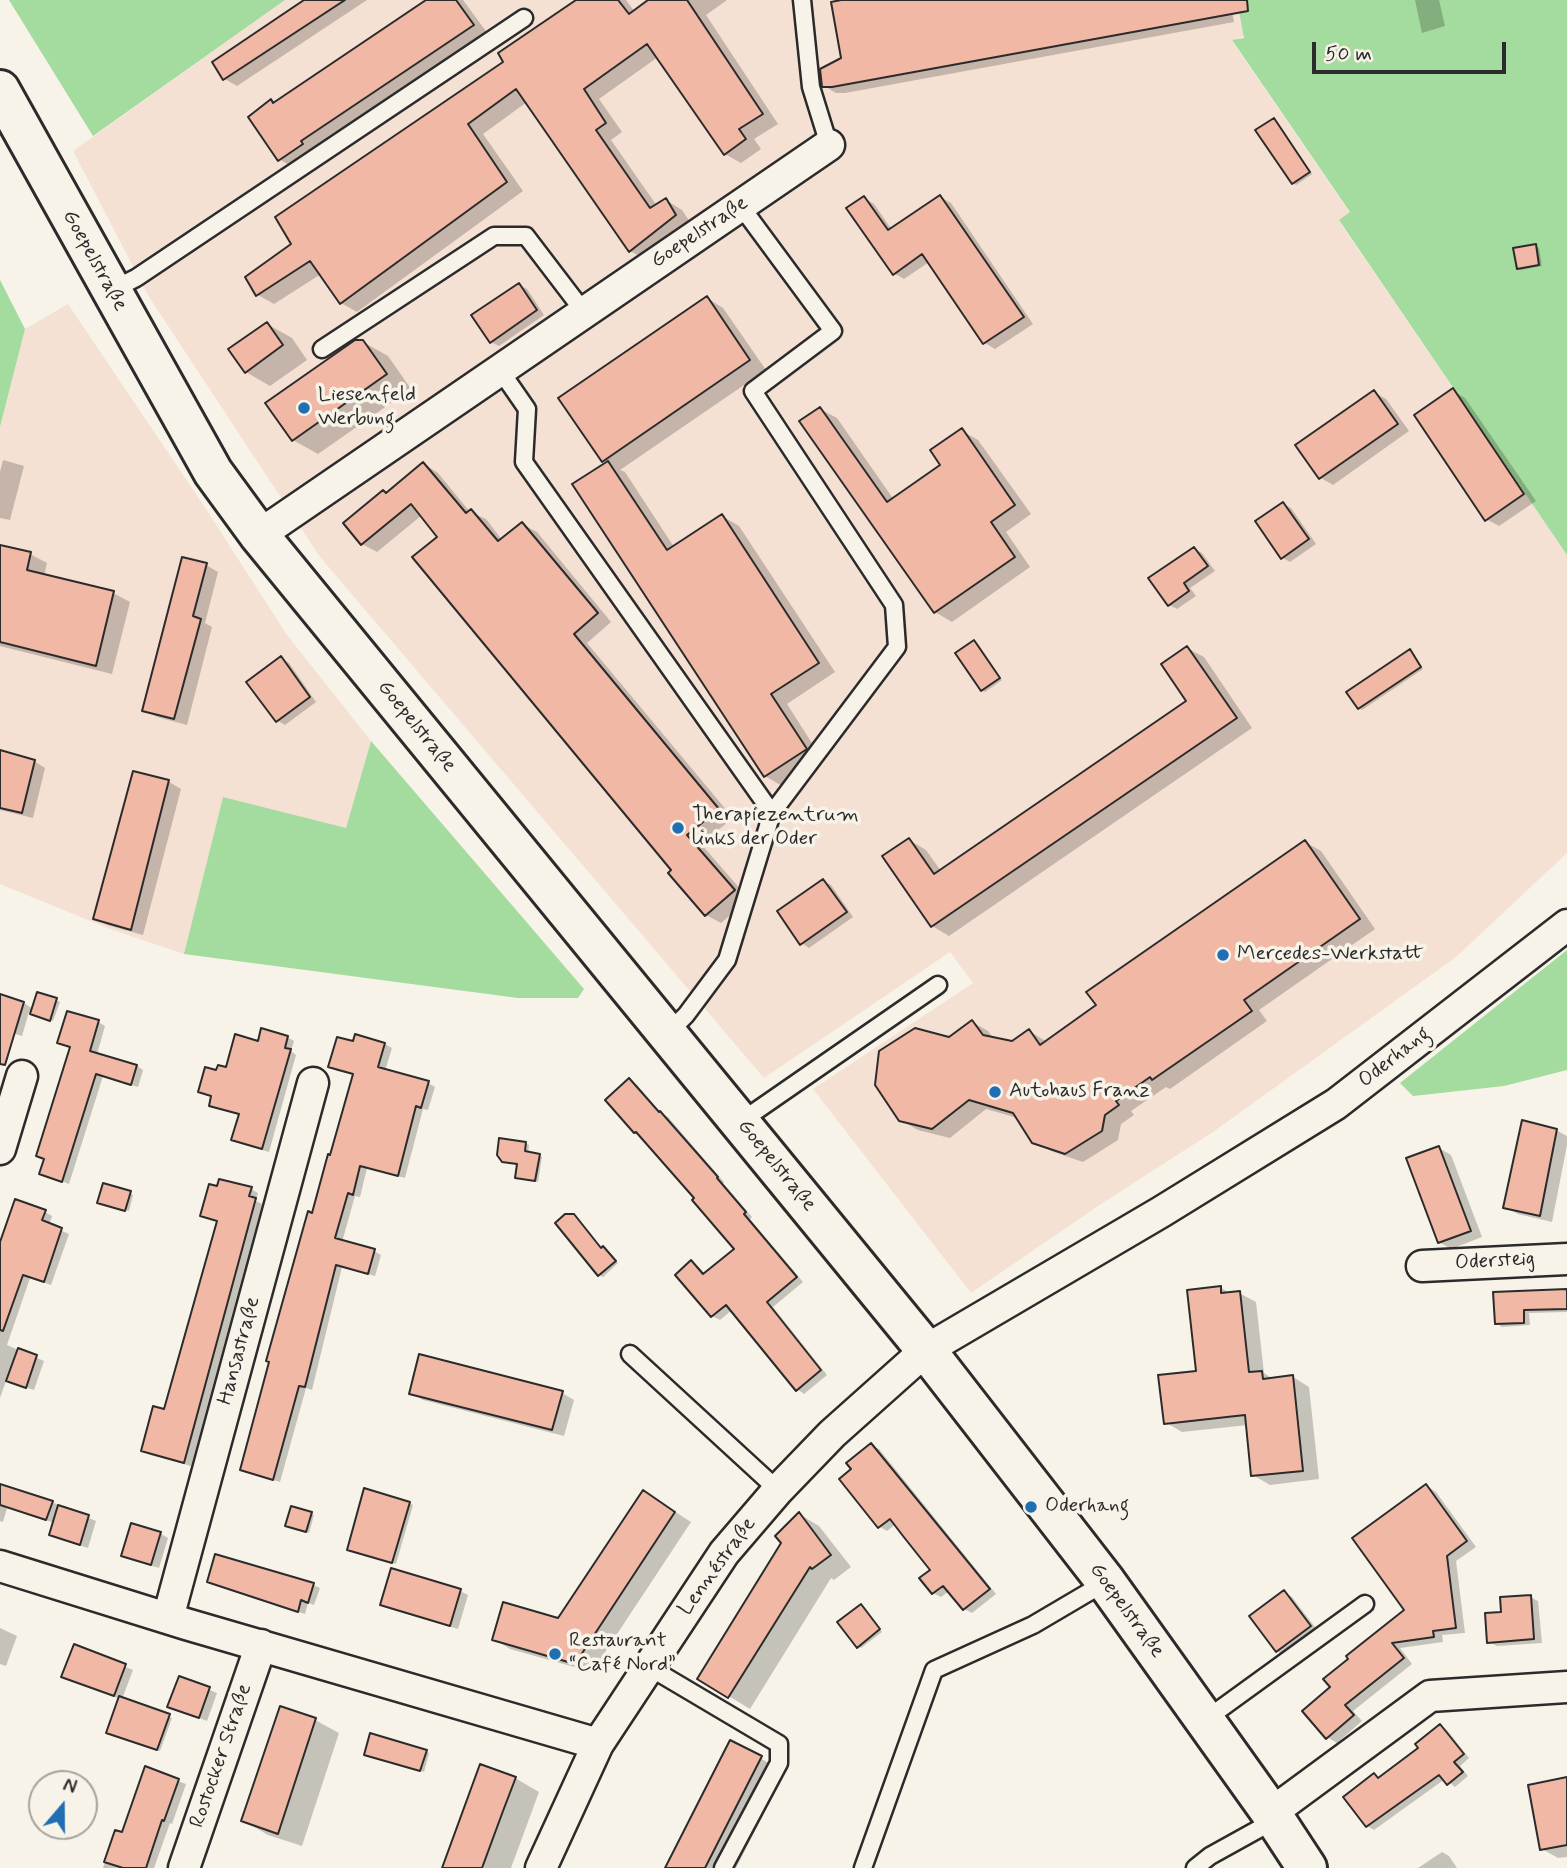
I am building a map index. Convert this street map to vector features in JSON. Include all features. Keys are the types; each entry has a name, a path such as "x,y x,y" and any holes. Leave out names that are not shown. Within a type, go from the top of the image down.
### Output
{"street":[{"name":"Goepelstraße","path":"0,90 212,472 259,535 926,1350 1106,1582 1307,1868"},
{"name":"Goepelstraße","path":"259,535 829,145"},
{"name":"Oderhang","path":"926,1350 1161,1212 1336,1104 1567,925"},
{"path":"0,1149 22,1076"},
{"name":"Hansastraße","path":"168,1618 313,1083"},
{"name":"Odersteig","path":"1422,1266 1567,1259"},
{"name":"Lennéstraße","path":"541,1868 598,1744 724,1553 778,1489 832,1434 926,1350"},
{"path":"0,1566 598,1744"},
{"name":"Rostocker Straße","path":"184,1868 261,1645"},
{"path":"1273,1817 1430,1696 1567,1687"}],"lane":[{"path":"802,0 811,87 829,145"},
{"path":"110,291 135,278 524,18"},
{"path":"668,1033 686,1015 727,960 772,813 897,647 894,605 753,391 833,331 740,205"},
{"path":"322,349 494,236 526,236 584,312"},
{"path":"500,370 527,409 524,462 772,813"},
{"path":"740,1122 939,985"},
{"path":"630,1354 778,1489"},
{"path":"863,1868 934,1670 1032,1625 1106,1582"},
{"path":"1205,1720 1365,1604"},
{"path":"649,1667 779,1744 779,1763 723,1868"},
{"path":"1195,1868 1273,1817"}],"shaded area":[{"path":"285,0 1244,0 1250,34 1232,41 1350,213 1339,221 1567,555 1567,853 1456,957 1213,1132 971,1293 813,1089 973,983 950,952 764,1078 320,557 149,297 73,151"},
{"path":"68,304 287,635 371,741 346,829 223,798 184,954 110,929 0,884 0,427 25,329"}],"green space":[{"path":"9,0 285,0 93,136"},
{"path":"1237,0 1567,0 1567,555 1339,220 1350,212 1232,40 1244,38"},
{"path":"0,280 25,329 0,427"},
{"path":"371,741 584,989 578,998 518,998 184,954 223,797 346,828"},
{"path":"1567,950 1567,1070 1504,1086 1413,1096 1400,1083"}],"building":[{"path":"304,0 345,0 223,80 212,62"},
{"path":"426,0 456,0 474,25 301,141 303,144 278,161 248,117 271,99 273,103"},
{"path":"576,0 618,0 629,14 648,0 687,0 763,114 739,129 746,139 724,155 647,44 584,89 606,123 596,130 650,208 666,198 676,215 629,252 516,89 468,124 507,182 340,304 310,261 256,296 245,277 291,244 275,217 503,62 498,53"},
{"path":"1247,0 1248,11 822,87 820,69 841,58 831,2"},
{"path":"1274,118 1310,172 1292,184 1255,130"},
{"path":"940,195 1024,317 983,344 922,254 893,275 846,208 864,196 888,230"},
{"path":"1536,244 1539,265 1517,269 1513,248"},
{"path":"519,283 537,310 490,343 471,315"},
{"path":"707,296 750,360 602,462 558,398"},
{"path":"267,322 283,345 245,373 228,349"},
{"name":"Liesenfeld Werbung","path":"355,340 363,340 387,374 292,441 265,403"},
{"path":"1453,388 1524,494 1485,521 1414,415"},
{"path":"1374,390 1398,424 1319,479 1295,445"},
{"path":"820,407 887,502 940,465 930,450 962,428 1015,505 991,522 1015,557 934,613 799,421"},
{"path":"608,461 667,550 722,514 819,663 771,694 807,749 764,777 572,484"},
{"path":"423,462 466,513 471,509 498,541 522,522 598,613 574,634 719,809 687,835 735,890 705,916 668,873 671,870 412,557 437,537 411,504 361,545 343,523 383,490 386,493"},
{"path":"1283,502 1309,539 1281,559 1255,521"},
{"path":"0,545 31,552 27,570 114,591 96,666 0,642"},
{"path":"1194,547 1208,566 1184,583 1189,591 1168,606 1148,578"},
{"path":"182,557 207,563 193,616 201,619 174,719 142,711"},
{"path":"974,640 1000,678 981,691 955,653"},
{"path":"1187,646 1237,718 931,927 882,856 909,838 934,874 1186,701 1161,664"},
{"path":"1410,649 1421,667 1358,709 1346,692"},
{"path":"281,656 310,697 276,722 246,682"},
{"path":"0,750 35,760 22,813 0,808"},
{"path":"133,771 169,780 131,930 93,919"},
{"name":"Mercedes-Werkstatt","path":"1305,840 1360,919 1244,1000 1252,1011 1152,1080 1150,1077 1116,1101 1119,1105 1105,1115 1102,1131 1065,1154 1032,1143 1013,1113 969,1100 932,1129 899,1121 875,1085 879,1051 915,1028 949,1037 972,1020 983,1035 1012,1041 1029,1029 1040,1045 1096,1005 1086,992"},
{"path":"823,879 847,912 800,945 777,911"},
{"path":"37,992 57,998 50,1021 30,1014"},
{"path":"0,994 24,1002 5,1065 0,1064"},
{"path":"67,1011 99,1020 90,1051 137,1065 131,1085 96,1074 62,1182 39,1174 44,1159 36,1156 70,1047 57,1043"},
{"path":"261,1028 288,1036 285,1048 291,1049 262,1149 231,1140 239,1114 209,1106 211,1096 198,1092 205,1067 216,1070 218,1065 226,1067 235,1034 258,1041"},
{"path":"355,1034 385,1043 378,1067 429,1081 421,1108 416,1106 398,1176 360,1166 353,1195 348,1193 335,1238 375,1249 368,1274 336,1265 305,1387 299,1386 273,1480 240,1470 269,1362 266,1361 308,1211 312,1213 353,1074 328,1067 337,1037 353,1041"},
{"path":"629,1078 718,1177 746,1212 744,1214 797,1277 767,1302 821,1370 796,1391 726,1305 711,1317 675,1275 691,1260 703,1274 734,1249 692,1200 694,1198 605,1100"},
{"path":"1522,1120 1557,1129 1540,1216 1503,1208"},
{"path":"499,1138 526,1142 525,1151 540,1154 535,1181 515,1178 517,1164 502,1162 497,1155"},
{"path":"1439,1146 1471,1231 1438,1243 1406,1158"},
{"path":"219,1179 252,1187 249,1196 256,1198 184,1463 141,1451 153,1406 164,1409 217,1221 200,1216 209,1184 217,1186"},
{"path":"103,1183 131,1191 125,1211 97,1203"},
{"path":"15,1199 46,1210 42,1220 62,1228 44,1282 23,1275 3,1331 0,1330 0,1242"},
{"path":"565,1214 574,1214 601,1248 603,1246 616,1261 598,1276 555,1223"},
{"path":"1221,1286 1221,1293 1240,1291 1249,1372 1262,1371 1263,1379 1293,1375 1303,1471 1251,1476 1245,1415 1164,1424 1158,1375 1196,1371 1187,1290"},
{"path":"1567,1289 1567,1309 1524,1310 1524,1323 1495,1324 1493,1292"},
{"path":"18,1348 37,1355 26,1388 6,1381"},
{"path":"419,1354 563,1391 552,1430 409,1394"},
{"path":"871,1443 990,1589 963,1610 943,1586 932,1594 919,1578 930,1570 890,1519 878,1528 839,1479 851,1469 846,1463"},
{"path":"0,1484 53,1501 46,1520 0,1505"},
{"path":"1426,1484 1467,1541 1447,1556 1456,1628 1433,1631 1434,1637 1392,1643 1404,1658 1345,1705 1354,1715 1326,1739 1302,1711 1330,1687 1323,1679 1348,1659 1346,1656 1404,1610 1352,1538"},
{"path":"364,1488 410,1502 392,1563 347,1550"},
{"path":"643,1490 675,1512 575,1664 492,1640 503,1602 558,1618"},
{"path":"58,1505 89,1515 80,1545 49,1535"},
{"path":"291,1506 312,1512 306,1532 285,1526"},
{"path":"799,1512 831,1555 812,1569 810,1567 728,1698 697,1679 781,1543 775,1536"},
{"path":"131,1523 161,1532 151,1565 121,1556"},
{"path":"215,1554 314,1583 308,1603 301,1600 298,1612 207,1582"},
{"path":"391,1568 461,1589 450,1626 380,1605"},
{"path":"1284,1590 1311,1626 1276,1652 1249,1616"},
{"path":"1531,1595 1534,1639 1487,1643 1485,1613 1501,1612 1500,1597"},
{"path":"861,1604 880,1629 857,1648 837,1622"},
{"path":"74,1644 126,1664 114,1696 61,1677"},
{"path":"179,1676 210,1687 199,1718 167,1707"},
{"path":"119,1696 170,1714 157,1750 106,1733"},
{"path":"280,1706 316,1718 278,1834 241,1821"},
{"path":"1440,1724 1464,1754 1454,1762 1463,1772 1447,1785 1439,1775 1366,1827 1343,1797 1374,1773 1378,1778 1418,1748 1415,1744"},
{"path":"370,1733 427,1750 420,1771 364,1755"},
{"path":"730,1740 762,1756 705,1868 665,1868"},
{"path":"480,1764 516,1777 482,1868 442,1868"},
{"path":"145,1766 179,1779 146,1868 123,1868 104,1862 115,1830 122,1832"},
{"path":"1567,1777 1567,1845 1540,1850 1528,1785"}],"place":[{"name":"Liesenfeld Werbung","path":"304,408"},
{"name":"Therapiezentrum links der Oder","path":"678,828"},
{"name":"Mercedes-Werkstatt","path":"1223,955"},
{"name":"Autohaus Franz","path":"995,1092"},
{"name":"Oderhang","path":"1031,1507"},
{"name":"Restaurant “Café Nord”","path":"555,1654"}]}
